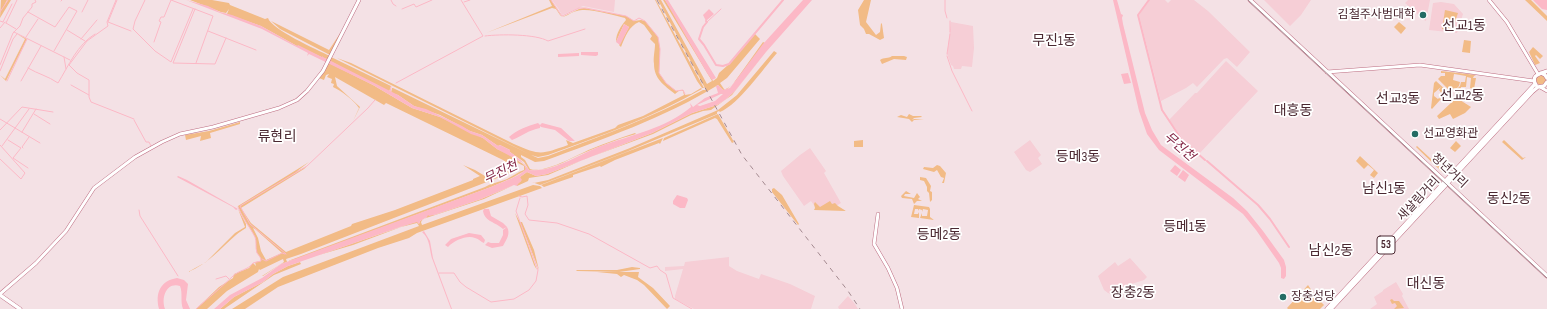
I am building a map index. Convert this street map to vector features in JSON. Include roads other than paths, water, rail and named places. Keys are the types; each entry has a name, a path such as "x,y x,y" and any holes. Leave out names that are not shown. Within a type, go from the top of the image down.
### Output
{"main road":[{"path":"20,309 0,295 36,263 66,231 94,188 124,166 162,142 180,134 213,127 294,103 320,76 359,0"},
{"name":"청년거리","path":"1250,0 1547,276"},
{"path":"1489,0 1507,22 1539,74 1545,75 1547,78"},
{"path":"1327,72 1420,65 1534,82 1539,87 1547,90 1546,83"},
{"path":"1539,74 1547,71"},
{"name":"새살림거리","path":"1331,309 1446,182 1534,82 1535,77 1539,74"},
{"name":"새살림거리","path":"1327,309 1446,182 1539,87 1546,83"},
{"path":"878,214 874,244 885,262 897,288 902,309"}],"waterway":[{"path":"0,12 8,0"},
{"path":"6,23 17,0"},
{"path":"0,65 13,33 20,26 23,18 32,7 32,4 36,2 35,0"},
{"path":"82,12 88,0"},
{"path":"116,0 107,22 108,26 87,41 69,65 77,73 89,80 89,97 91,102 134,119"},
{"path":"117,0 108,22 131,31"},
{"path":"145,0 135,21 133,29 155,51 171,62 193,9"},
{"path":"154,42 161,22 159,21 161,17 164,17 171,0 213,16 196,63"},
{"path":"391,0 396,6"},
{"path":"402,9 414,4 416,7 432,0"},
{"path":"396,83 483,36 461,0"},
{"path":"464,2 470,0"},
{"path":"551,0 562,16 579,8 586,8 626,16 634,21 639,18 645,21 658,37 660,49 659,73 666,83 676,91 683,90 685,94"},
{"path":"706,21 707,22 703,27 699,39 716,65 723,66 729,64 783,0"},
{"path":"945,0 945,11 947,18"},
{"name":"무진천","path":"1149,0 1138,15 1162,110 1182,140 1205,160"},
{"path":"3,22 12,4"},
{"path":"28,12 55,27 69,7 77,11 54,51"},
{"path":"195,9 173,63 215,64 226,38"},
{"path":"707,22 721,9"},
{"path":"26,37 38,19"},
{"path":"81,39 97,20"},
{"path":"950,21 950,32"},
{"path":"0,28 5,22"},
{"path":"6,23 16,29"},
{"path":"485,36 527,36 548,41 585,29"},
{"path":"67,30 85,41"},
{"path":"208,31 256,50"},
{"path":"14,32 70,60"},
{"path":"0,71 13,39 17,34"},
{"path":"28,68 58,83 78,50 95,34"},
{"path":"947,54 950,34"},
{"path":"7,81 27,39"},
{"path":"21,81 41,46"},
{"path":"947,56 952,71 972,111"},
{"path":"64,57 66,69"},
{"path":"71,85 89,95"},
{"path":"390,92 391,87"},
{"path":"286,254 250,224 240,206 307,166 375,100"},
{"path":"0,130 22,107 53,112"},
{"path":"2,146 29,109"},
{"path":"22,132 36,109"},
{"path":"34,114 50,124"},
{"path":"0,119 40,143"},
{"path":"134,120 146,142 149,142 151,146"},
{"path":"23,148 22,147 29,137"},
{"path":"8,140 21,148 13,158 28,168"},
{"path":"0,145 25,173 21,179 0,159"},
{"path":"1207,161 1258,205 1270,219 1289,247"},
{"path":"519,196 527,196 528,205 525,214 529,220 557,223 589,234 650,268 657,266 666,274 673,298 692,309"},
{"path":"439,273 454,273 460,282 466,287 491,302 514,299 529,290 536,281 538,270 516,211 520,198"},
{"path":"196,309 235,274 249,267 253,263 261,261 256,251 255,237 238,207"},
{"path":"139,210 140,216 178,276"},
{"path":"262,259 266,261 282,253 285,254"},
{"path":"216,279 226,276 229,279"}],"tram line":[{"path":"1248,0 1547,278"}],"railway":[{"path":"657,0 742,155 848,291 860,309"}],"place":[{"name":"김철주사범대학","path":"1423,15"},
{"name":"선교영화관","path":"1415,134"},
{"name":"장충성당","path":"1283,297"}],"district":[{"name":"선교1동","path":"1464,26"},
{"name":"무진1동","path":"1054,41"},
{"name":"선교2동","path":"1462,96"},
{"name":"선교3동","path":"1398,99"},
{"name":"대흥동","path":"1293,111"},
{"name":"류현리","path":"277,137"},
{"name":"등메3동","path":"1078,157"},
{"name":"남신1동","path":"1384,189"},
{"name":"동신2동","path":"1509,199"},
{"name":"등메1동","path":"1185,227"},
{"name":"등메2동","path":"939,235"},
{"name":"남신2동","path":"1331,251"},
{"name":"대신동","path":"1426,284"},
{"name":"장충2동","path":"1133,293"}]}
